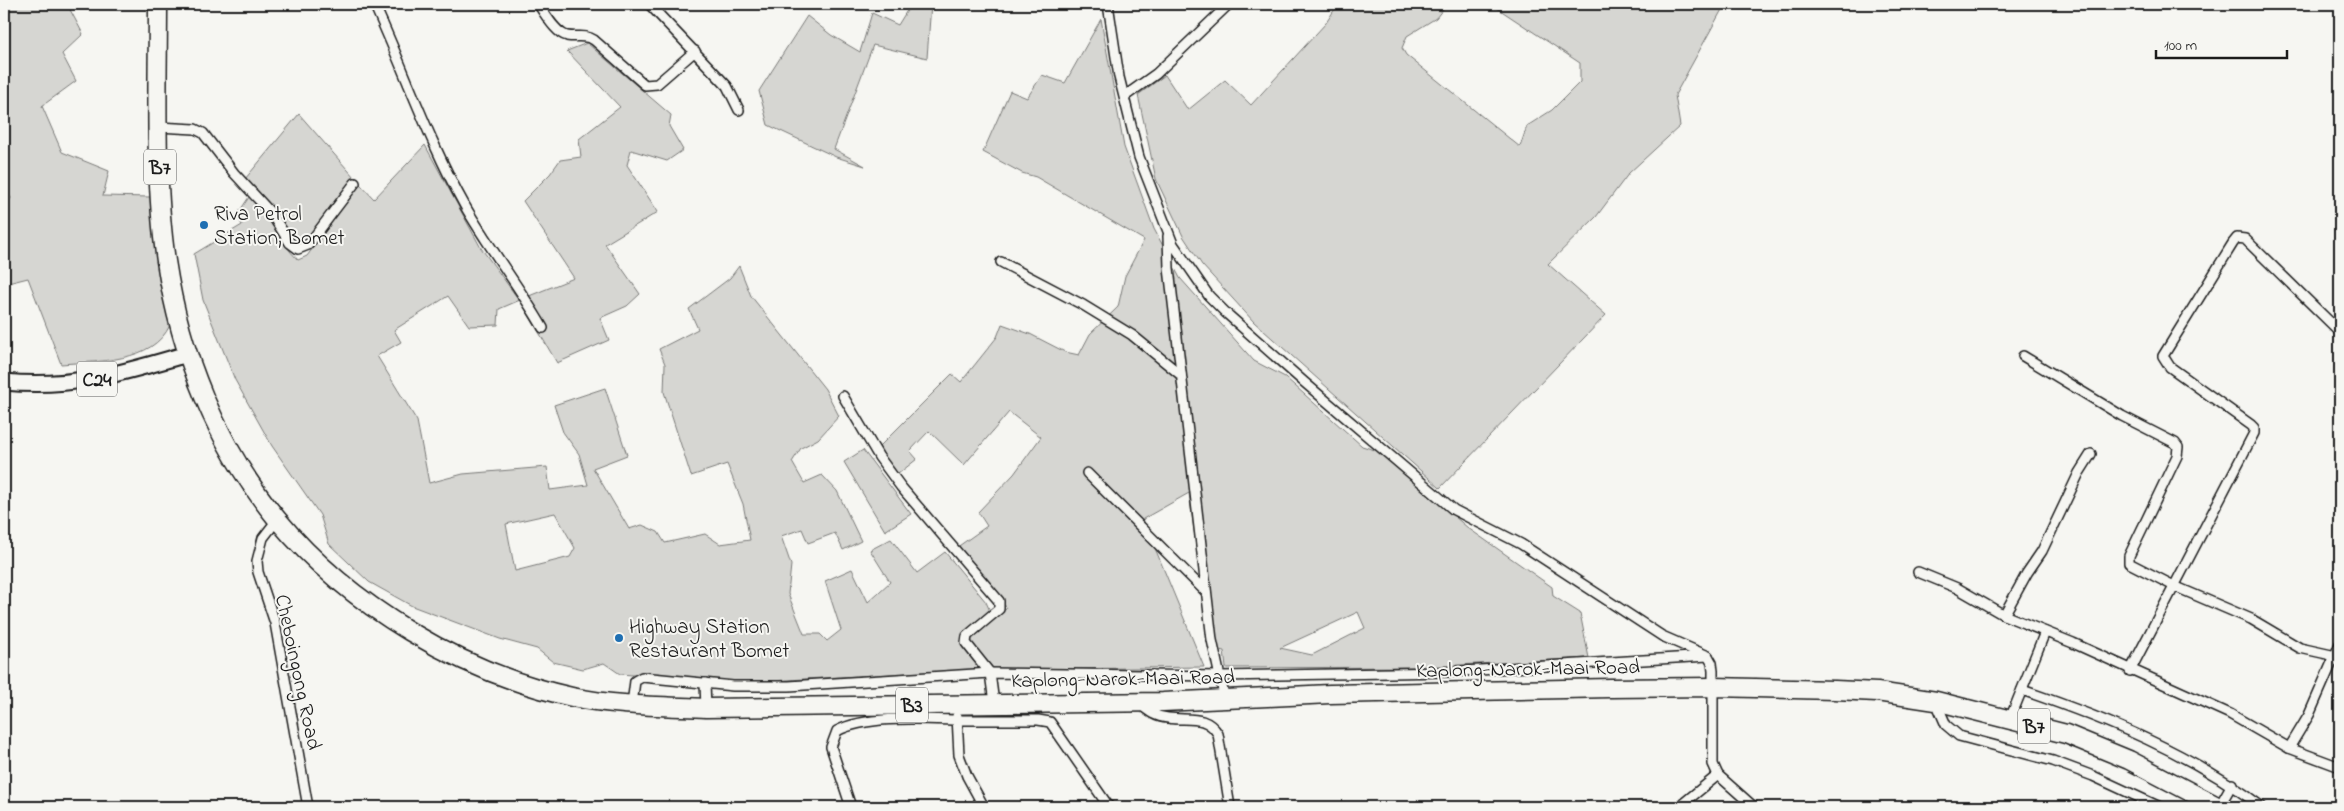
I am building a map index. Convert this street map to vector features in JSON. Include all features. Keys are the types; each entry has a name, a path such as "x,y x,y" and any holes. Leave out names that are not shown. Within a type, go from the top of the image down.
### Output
{"highway":[{"name":"B7","path":"158,4 158,127 162,225 166,261 180,329"},
{"name":"Kaplong-Narok-Maai Road","path":"180,329 187,354 211,411 237,462 277,520 313,556 364,600 407,630 439,649 466,662 544,690 589,700 706,708 957,712 994,703 1225,700 1330,694 1714,686 1877,692 1936,701 2066,734 2129,760 2219,807"}],"main road":[{"name":"C24","path":"4,382 55,384 100,378 187,354"}],"street":[{"path":"374,4 429,130 464,204 482,234 526,297 543,328"},
{"path":"538,4 560,32 568,36 585,36 594,40 645,86 656,84 695,52"},
{"path":"650,4 727,86 739,110"},
{"path":"1108,4 1119,77 1139,157 1168,232 1194,277 1226,314 1454,510 1521,544 1662,636 1708,656 1712,663 1714,686 1714,764 1718,774 1754,807"},
{"path":"1125,96 1156,74 1229,4"},
{"path":"158,127 188,128 203,133 234,173 271,213 290,243 298,250 308,244 355,183"},
{"path":"1168,232 1169,268 1206,592 1225,700"},
{"path":"2130,671 2254,433 2251,424 2170,367 2163,356 2233,243 2238,238 2245,239 2340,332"},
{"path":"1001,262 1083,305 1132,335 1181,375"},
{"path":"2023,356 2098,403 2175,443 2178,447 2177,456 2128,560 2132,565 2174,586 2250,619 2300,648 2336,656"},
{"path":"843,396 879,457 901,487 999,601 999,609 967,636 966,643 990,673 994,703"},
{"path":"2004,615 2027,573 2042,551 2079,473 2091,454"},
{"path":"1086,473 1206,592"},
{"name":"Cheboingong Road","path":"277,520 263,538 257,561 258,572 275,623 308,807"},
{"path":"1918,572 1958,588 2004,615 2230,714 2289,748 2340,767"},
{"path":"2010,719 2045,632"},
{"path":"2289,748 2309,715 2340,644"},
{"path":"632,704 635,681 638,678 733,686 789,686 990,673 1220,676 1448,672 1708,656"},
{"path":"1447,693 1448,672"},
{"path":"705,684 706,708"},
{"path":"2022,690 2086,712 2129,731 2232,784 2262,807"},
{"path":"1936,701 1946,725 1959,736 2053,761 2102,780 2160,807"},
{"path":"1136,702 1152,714 1167,718 1202,720 1212,724 1218,734 1230,807"},
{"path":"851,807 831,747 832,739 837,731 847,726 868,722 919,719 957,712 1050,722 1109,807"},
{"path":"957,712 959,755 967,776 984,807"},
{"path":"1679,807 1718,774"},
{"path":"2219,807 2232,784"}],"shaded area":[{"path":"4,4 67,4 83,34 62,54 76,81 42,106 62,152 109,171 103,196 150,197 154,244 170,325 162,337 151,347 138,353 123,358 61,364 28,278 4,284 4,209 11,198 4,187"},
{"path":"911,4 931,4 927,58 873,45 834,149 865,166 836,157 768,125 759,91 807,16 831,35 860,52 872,13 898,25"},
{"path":"1338,4 1447,4 1436,18 1407,36 1402,48 1406,55 1520,147 1527,126 1552,110 1580,82 1580,63 1491,4 1725,4 1675,95 1680,126 1629,173 1596,217 1548,264 1606,315 1440,488 1254,322 1202,265 1183,236 1156,179 1138,95 1165,75 1188,110 1225,80 1251,105 1326,23"},
{"path":"1101,19 1124,147 1154,229 1180,278 1254,361 1285,377 1362,446 1378,451 1468,528 1552,587 1553,596 1580,613 1589,658 1421,667 1226,668 1224,651 1210,648 1189,493 1143,519 1204,667 992,670 971,644 972,638 1007,608 956,548 987,526 978,512 1014,474 1041,437 1009,412 964,465 929,431 910,451 917,459 898,474 878,448 952,374 961,382 997,337 1002,324 1030,334 1065,352 1079,355 1090,334 1118,307 1125,276 1144,240 1036,177 1022,173 983,152 1010,91 1027,98 1042,75 1065,83","holes":["1358,612 1365,628 1312,655 1280,648"]},
{"path":"587,43 671,115 669,126 683,150 667,161 631,150 627,165 658,212 605,244 640,294 627,306 600,318 609,340 557,363 520,300 499,309 498,325 469,326 448,296 394,330 401,342 377,356 417,421 429,483 463,474 547,467 550,490 588,485 579,454 563,432 554,405 605,388 627,455 593,468 629,529 642,525 658,532 665,543 705,534 720,544 750,540 743,504 727,464 691,476 664,392 665,364 659,349 698,329 689,309 730,278 739,266 751,296 825,389 839,416 818,439 801,448 792,462 804,483 822,475 837,491 861,541 843,550 835,533 808,543 802,529 781,536 791,565 788,594 804,634 820,634 827,641 841,630 825,581 852,569 868,602 890,582 870,550 891,539 917,573 945,552 986,602 990,611 963,637 962,647 980,669 735,683 620,674 604,663 583,669 553,662 537,649 500,639 412,606 369,582 329,544 320,515 272,446 235,380 203,300 194,254 242,225 237,215 249,197 291,253 298,260 307,256 360,184 374,199 425,145 481,248 519,300 574,278 523,201 550,174 560,160 581,157 579,139 620,107 567,51","holes":["555,513 575,548 570,557 515,571 506,524"]},
{"path":"299,114 354,177 304,243 299,244 293,240 273,209 245,179"},
{"path":"863,450 911,514 885,531 844,462"}],"place":[{"name":"Riva Petrol Station, Bomet","path":"204,225"},
{"name":"Highway Station Restaurant Bomet","path":"619,638"}]}
